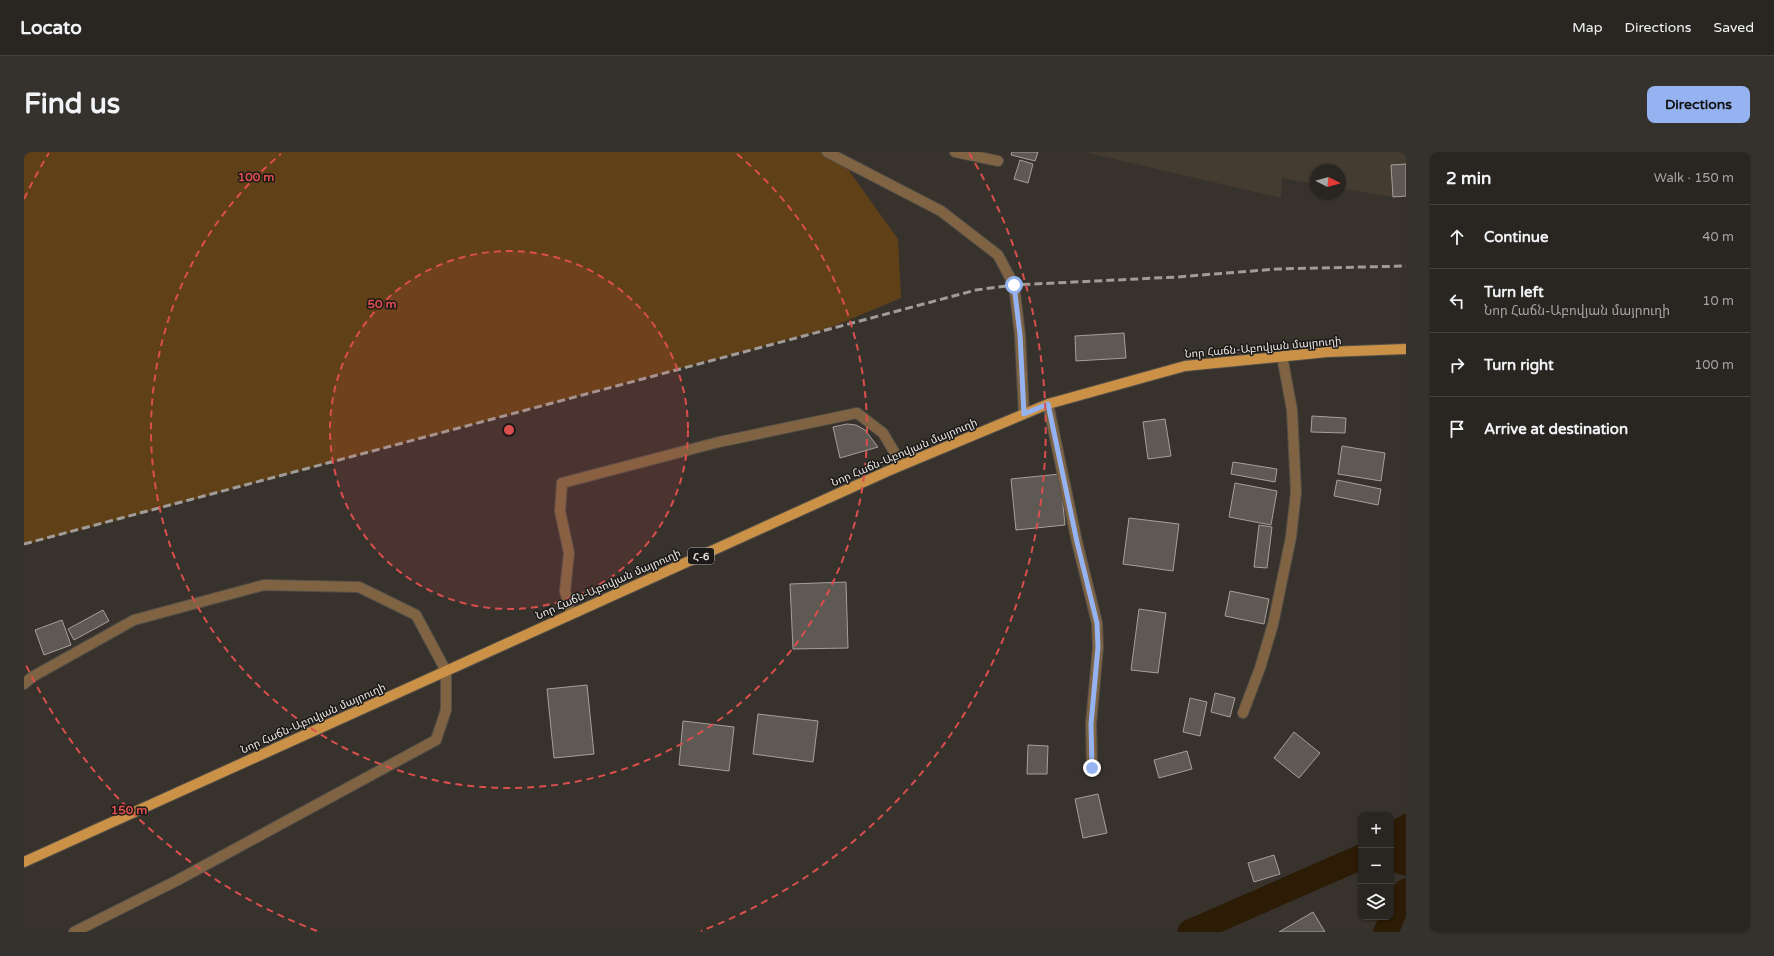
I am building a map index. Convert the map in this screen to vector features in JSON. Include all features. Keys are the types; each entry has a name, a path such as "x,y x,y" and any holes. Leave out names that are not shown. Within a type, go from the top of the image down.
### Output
{"main road":[{"name":"Նոր Հաճն-Աբովյան մայրուղի","path":"24,862 902,465 1048,404 1185,366 1327,352 1406,349"}],"street":[{"path":"827,152 941,211 998,255 1014,285 1020,335 1024,414"},
{"path":"955,152 998,161"},
{"path":"1243,713 1260,668 1273,624 1291,537 1296,492 1292,410 1282,356"},
{"path":"1048,404 1077,542 1097,623 1098,647 1091,724 1092,768"},
{"path":"570,614 565,591 569,553 560,511 562,483 719,442 857,413 882,433 902,465"},
{"path":"24,684 32,677 134,620 264,585 359,587 416,615 446,671 446,710 436,740 176,881 74,932"}],"shaded area":[{"path":"24,152 822,152 842,161 898,239 901,298 827,329 24,545"},
{"path":"1084,152 1406,152 1406,196 1393,197 1346,189 1346,164 1310,164 1310,183 1282,178 1281,198"},
{"path":"1406,813 1406,876 1394,873 1394,819"}],"building":[{"path":"1012,152 1038,152 1035,161 1011,155"},
{"path":"1020,160 1033,164 1028,183 1014,179"},
{"path":"1406,164 1406,196 1393,197 1391,165"},
{"path":"1124,333 1126,358 1076,361 1075,336"},
{"path":"1312,416 1346,418 1345,433 1311,432"},
{"path":"1165,419 1171,456 1148,459 1143,422"},
{"path":"847,424 856,425 865,430 878,447 840,458 833,427"},
{"path":"1342,446 1385,453 1381,481 1338,474"},
{"path":"1233,462 1277,469 1275,482 1231,474"},
{"path":"1060,474 1065,525 1016,530 1011,479"},
{"path":"1337,480 1381,489 1378,505 1334,496"},
{"path":"1235,483 1277,491 1271,525 1229,517"},
{"path":"1129,518 1179,524 1173,571 1123,564"},
{"path":"1259,525 1272,527 1267,568 1254,567"},
{"path":"846,582 848,648 793,649 790,584"},
{"path":"1230,591 1269,599 1264,624 1225,616"},
{"path":"1139,609 1166,613 1158,673 1131,670"},
{"path":"103,610 109,621 74,640 68,629"},
{"path":"62,620 71,645 44,655 35,630"},
{"path":"587,685 594,754 554,758 547,689"},
{"path":"1215,693 1235,698 1230,717 1211,712"},
{"path":"1190,698 1207,702 1200,736 1183,732"},
{"path":"758,714 818,721 813,762 753,754"},
{"path":"683,721 734,727 729,771 679,765"},
{"path":"1294,732 1320,753 1299,778 1274,758"},
{"path":"1028,745 1048,746 1047,774 1027,774"},
{"path":"1187,751 1192,769 1159,778 1154,760"},
{"path":"1098,794 1107,833 1083,838 1075,799"},
{"path":"1274,855 1280,874 1254,882 1248,863"},
{"path":"1313,912 1325,932 1279,932"}],"waterway":[{"path":"1190,932 1358,858"},
{"path":"1386,932 1400,898 1406,891"}],"railway":[{"path":"24,544 976,290 1014,285 1177,277 1277,269 1406,266"}],"route":[{"path":"1014,285 1020,335 1024,414 1048,404 1077,542 1097,623 1098,647 1091,724 1092,768"}]}
